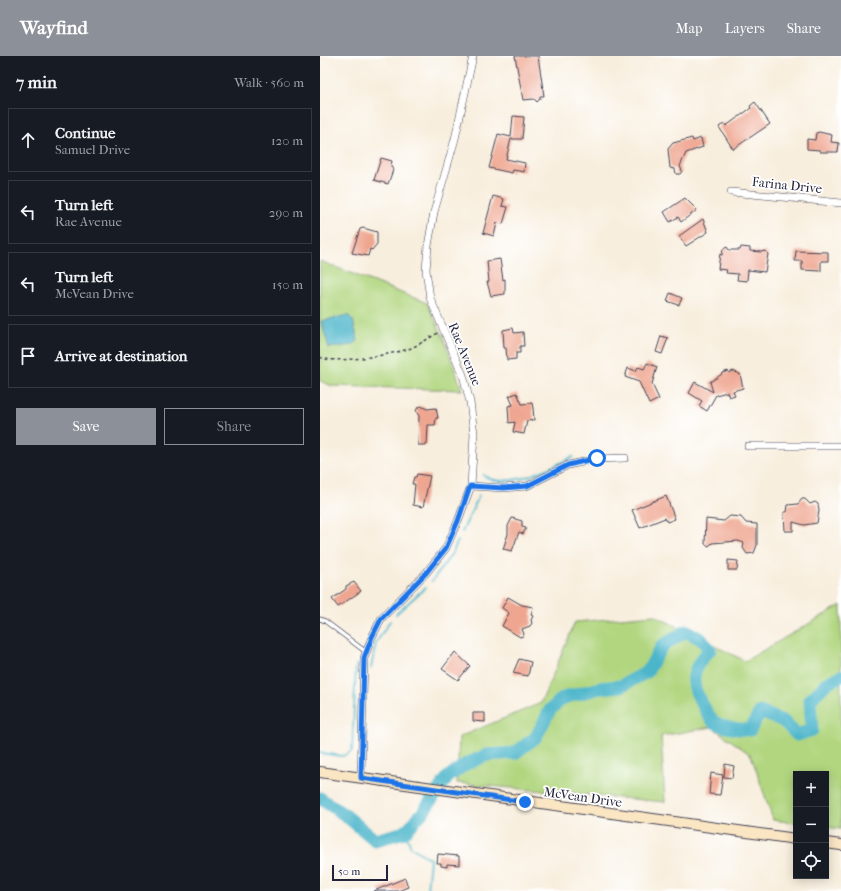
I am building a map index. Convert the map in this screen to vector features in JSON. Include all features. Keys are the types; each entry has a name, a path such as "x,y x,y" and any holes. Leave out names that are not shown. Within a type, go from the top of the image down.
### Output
{"main road":[{"name":"McVean Drive","path":"320,772 429,789 793,839"},
{"path":"829,843 841,845"}],"street":[{"name":"Rae Avenue","path":"361,778 364,658 381,619 426,573 446,548 462,511 470,486 474,434 470,402 463,375 430,298 426,270 428,246 434,212 455,139 473,56"},
{"name":"Farina Drive","path":"731,192 841,203"},
{"path":"748,446 841,446"},
{"path":"470,486 504,488 527,486 568,465 597,458 625,458"}],"lane":[{"path":"320,619 325,621 367,653"}],"path":[{"path":"320,357 327,360 339,361 397,352 410,348 443,330"}],"green space":[{"path":"320,261 427,303 443,336 462,390 332,386 320,381"},
{"path":"841,605 841,829 829,827 829,771 793,771 793,823 773,820 751,755 712,727 661,736 665,802 457,783 459,737 541,703 575,622 654,615 745,661"}],"water":[{"path":"348,315 353,320 358,341 352,345 329,348 321,321"}],"building":[{"path":"515,56 538,56 544,96 540,96 540,99 537,102 534,99 523,100"},
{"path":"755,102 770,124 733,149 719,127 724,123 726,126 751,108 750,106"},
{"path":"513,116 524,117 522,139 511,139 506,159 525,163 524,172 513,170 512,173 489,168 498,134 511,137"},
{"path":"819,132 832,135 831,142 839,143 838,152 820,152 820,150 807,149 807,139 815,140 816,133"},
{"path":"692,138 693,141 701,138 703,147 686,153 680,166 682,171 680,174 676,174 675,169 670,168 668,149 673,143"},
{"path":"381,158 392,161 391,166 393,170 388,184 374,180"},
{"path":"493,196 504,199 502,206 508,207 503,224 497,223 494,236 483,233"},
{"path":"685,198 697,210 681,222 678,217 670,222 664,212"},
{"path":"703,219 708,232 686,246 679,236"},
{"path":"363,228 377,232 377,244 372,250 370,249 368,256 352,253 360,229"},
{"path":"727,247 729,250 740,250 741,247 750,248 750,251 766,251 768,254 765,272 748,270 747,281 737,280 738,274 726,273 727,270 718,269 720,254 722,255 723,249"},
{"path":"796,251 828,252 828,261 821,261 821,271 802,270 802,261 795,261"},
{"path":"500,259 503,280 505,279 505,294 491,296 487,282 489,282 487,261"},
{"path":"670,293 682,298 679,305 667,301"},
{"path":"513,328 514,333 523,332 524,346 520,346 520,353 516,353 516,359 507,360 506,348 504,348 503,330"},
{"path":"661,336 668,338 662,354 656,352"},
{"path":"647,363 657,367 652,384 659,399 649,404 639,382 625,377 628,368 636,371 638,367 644,369"},
{"path":"728,371 729,373 733,371 740,374 743,388 733,391 735,395 729,397 727,392 716,395 707,411 699,406 702,401 689,393 695,382 713,392 710,382 722,373"},
{"path":"517,393 522,404 532,403 533,408 534,420 527,421 524,434 513,432 515,422 509,423 508,406 513,405 509,396"},
{"path":"421,406 427,409 436,408 438,418 436,418 435,425 428,425 427,445 418,445 419,416 416,411 418,407"},
{"path":"417,474 430,476 423,507 413,505 415,484 412,484 414,477 416,477"},
{"path":"666,496 675,519 667,522 665,518 640,528 632,510"},
{"path":"802,499 805,499 810,504 815,502 818,504 819,511 817,523 804,525 793,522 793,531 785,531 784,512 787,512 788,505 798,504"},
{"path":"730,516 741,517 746,523 757,524 757,545 754,553 747,554 743,548 744,543 738,541 712,543 709,546 705,544 706,519 724,521"},
{"path":"512,518 522,521 522,527 526,528 523,534 519,532 512,551 503,549 508,534 508,526"},
{"path":"728,560 738,561 737,570 728,570"},
{"path":"354,582 361,591 338,607 332,599 346,589 346,586"},
{"path":"508,597 522,605 533,607 531,615 533,616 531,620 532,623 530,626 522,629 524,634 523,636 520,637 502,626 509,613 502,608"},
{"path":"455,652 470,666 458,680 442,669"},
{"path":"519,659 531,662 528,676 513,673"},
{"path":"473,713 485,713 485,722 473,721"},
{"path":"725,764 734,766 732,778 724,777"},
{"path":"711,773 723,775 720,795 709,794"},
{"path":"438,854 459,856 459,865 447,864 447,867 441,866 441,863 437,863"},
{"path":"405,878 408,887 398,891 374,891"}],"waterway":[{"path":"483,475 493,480 504,481 516,479 541,472 573,457"},
{"path":"462,532 479,496"},
{"path":"432,581 451,555 458,541"},
{"path":"396,614 426,587"},
{"path":"371,668 376,643 390,621"},
{"path":"320,798 345,815 375,840 405,832 423,812 448,777 466,764 487,755 515,753 536,737 550,710 563,698 600,688 621,686 647,672 662,646 686,631 701,639 710,650 703,657 695,670 694,684 699,699 710,717 714,722 722,726 750,730 760,712 783,721 797,735 812,730 810,700 827,683 841,676"},
{"path":"320,753 343,756 352,751 356,665"},
{"path":"405,832 411,847 430,859 427,891"}],"route":[{"path":"525,802 361,778 364,658 381,619 426,573 446,548 464,506 470,486 504,488 527,486 568,465 597,458"}]}
